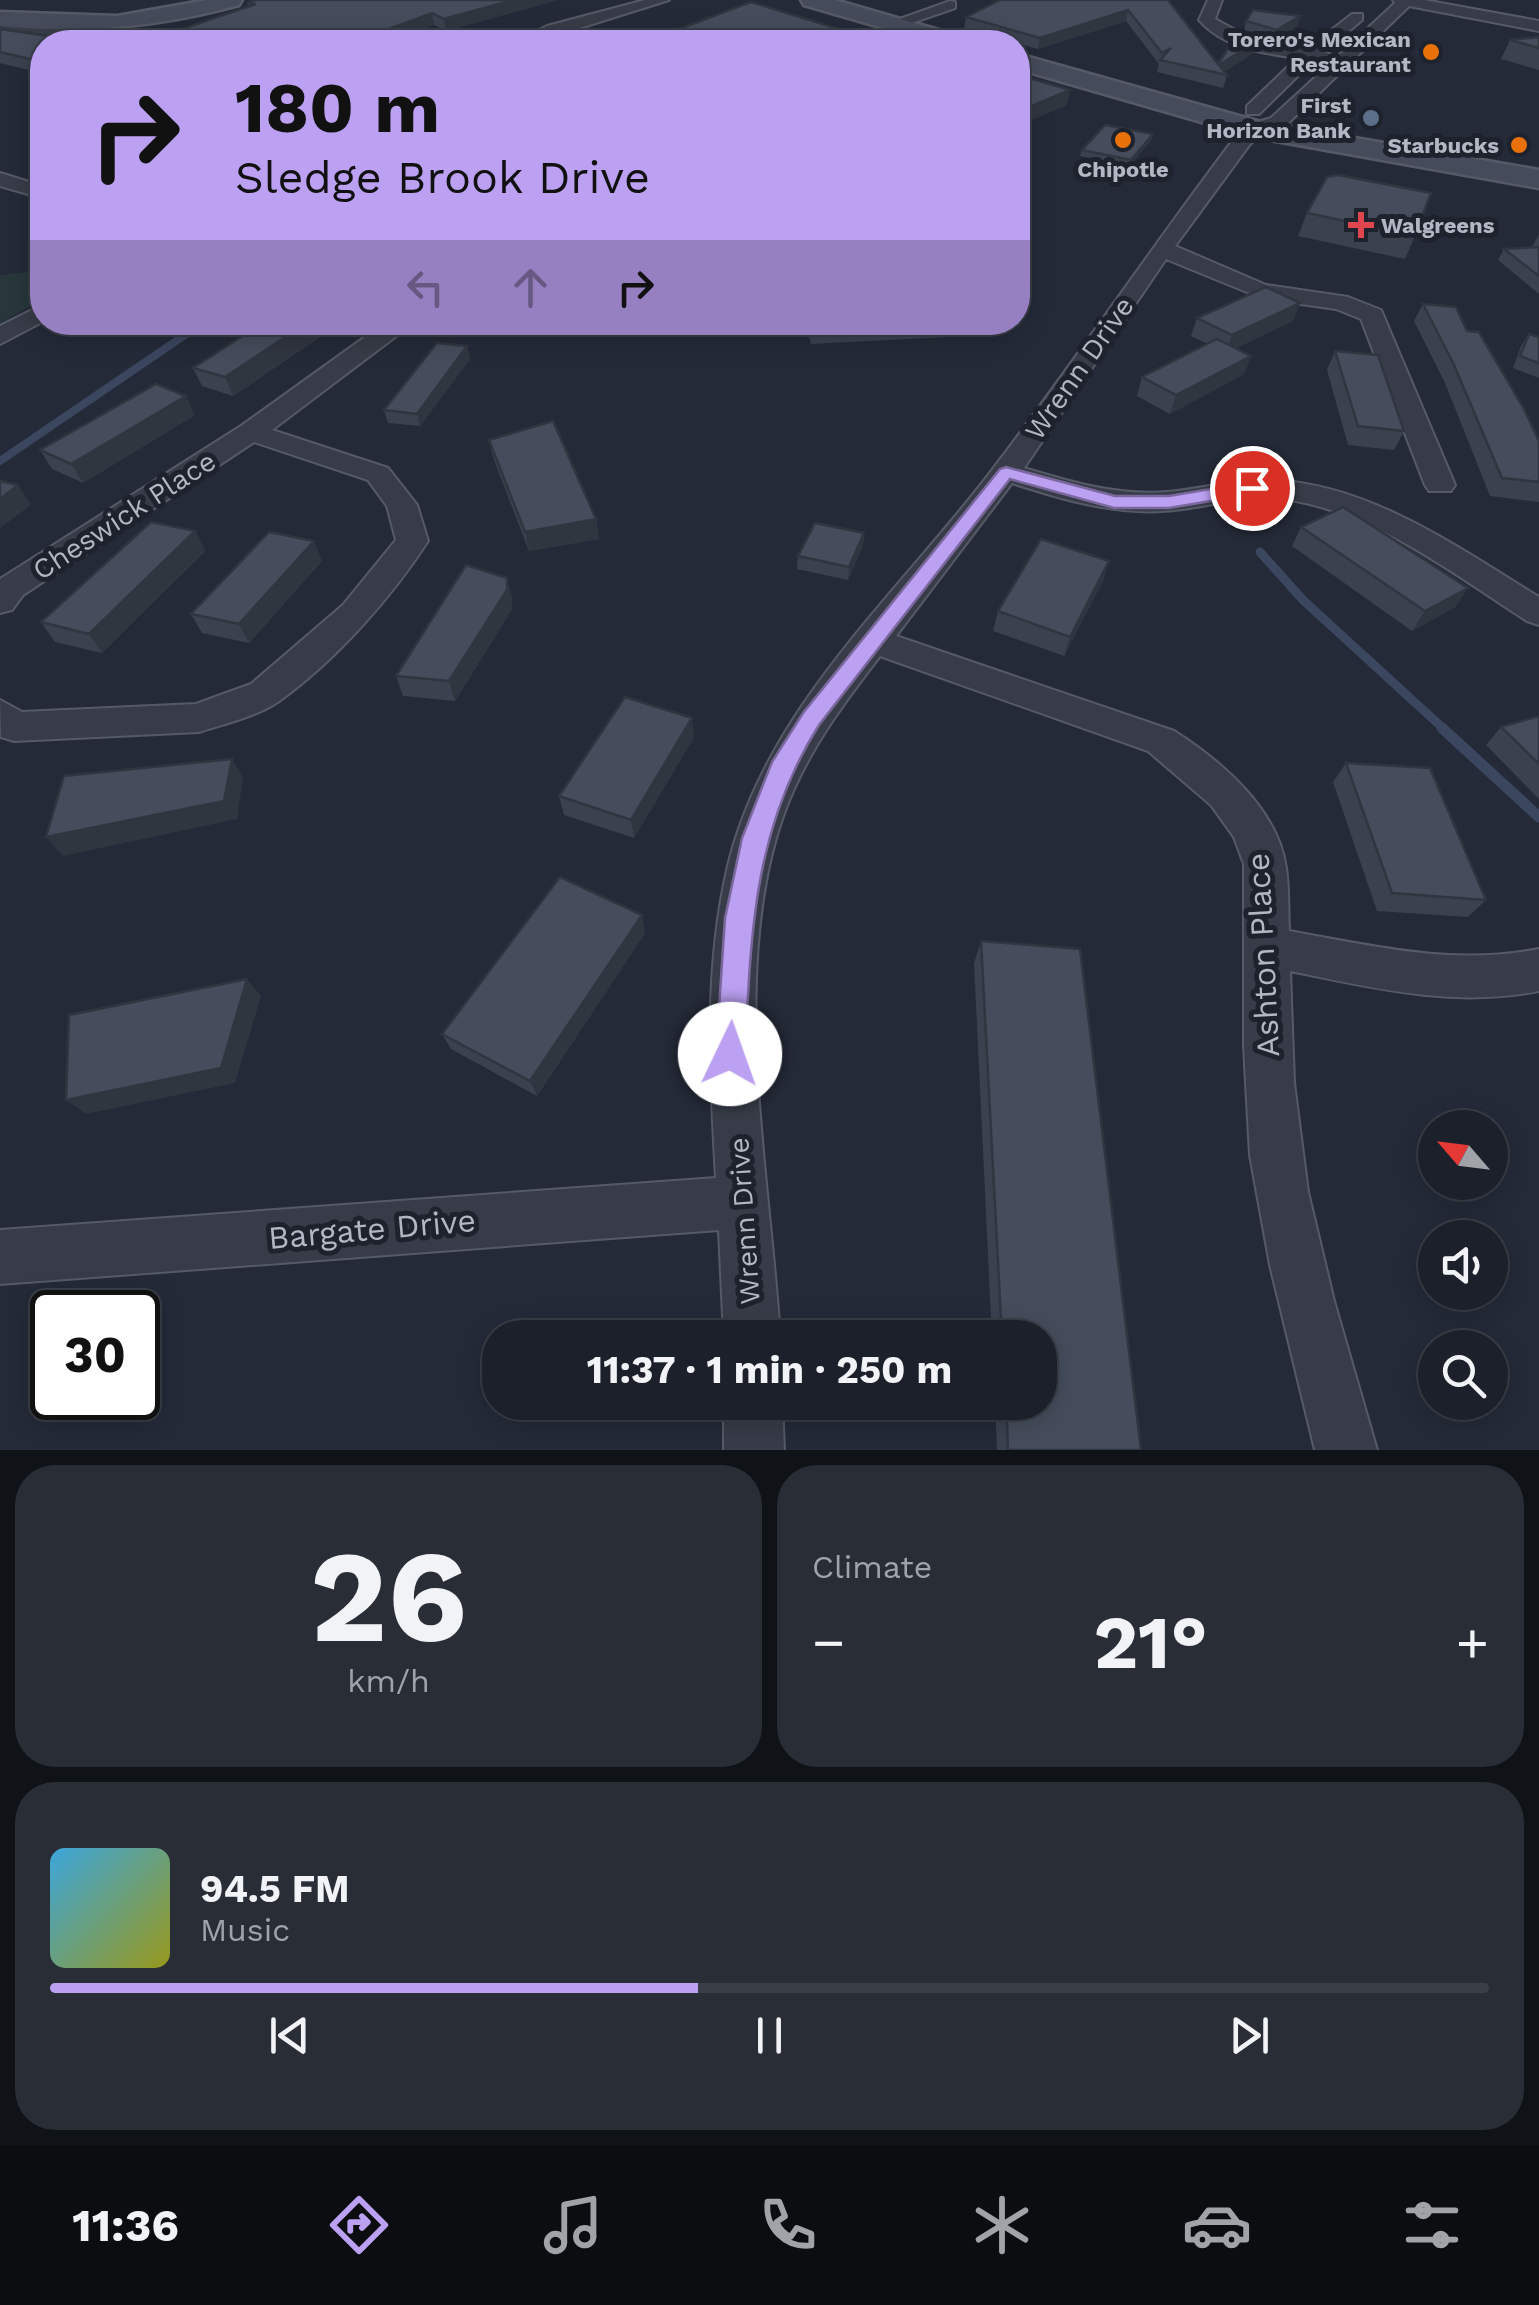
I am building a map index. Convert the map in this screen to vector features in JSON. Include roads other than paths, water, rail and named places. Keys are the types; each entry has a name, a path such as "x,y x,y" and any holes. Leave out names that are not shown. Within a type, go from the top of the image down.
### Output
{"main road":[{"path":"2,23 120,24 177,15 231,0"},
{"path":"812,0 914,30"},
{"path":"1030,64 1254,129 1539,180"}],"street":[{"path":"550,30 662,0"},
{"path":"1216,0 1207,20 1221,32 1310,55 1344,59"},
{"path":"1378,0 1310,55 1248,115 1254,129 1278,122 1405,0 1539,26"},
{"path":"894,24 950,5"},
{"path":"2,23 69,30"},
{"name":"Wrenn Drive","path":"751,1320 730,1054 737,928 754,838 784,762 811,719 1006,472 1162,248 1254,129"},
{"path":"0,179 30,188"},
{"path":"1162,248 1250,287 1278,296 1343,302 1372,316 1440,485"},
{"path":"0,336 30,319"},
{"name":"Cheswick Place","path":"0,602 11,587 252,432 384,335"},
{"path":"0,714 14,727 199,718 264,693 355,613 412,540 402,506 378,474 252,432"},
{"path":"1006,472 1114,502 1169,502 1252,488 1287,490 1332,500 1396,524 1539,613"},
{"name":"Ashton Place","path":"874,641 1120,726 1184,756 1234,804 1258,841 1265,864 1269,1084 1277,1157 1345,1448"},
{"path":"1269,946 1465,980 1506,979 1539,970"},
{"name":"Bargate Drive","path":"0,1257 743,1202"},
{"path":"753,1420 754,1450"}],"waterway":[{"path":"0,461 185,335"},
{"path":"1260,552 1303,600 1445,730"},
{"path":"1442,728 1539,817"}],"place":[{"name":"Torero's Mexican Restaurant","path":"1431,52"},
{"name":"First Horizon Bank","path":"1371,118"},
{"name":"Chipotle","path":"1123,140"},
{"name":"Starbucks","path":"1519,145"},
{"name":"Walgreens","path":"1361,225"}]}
